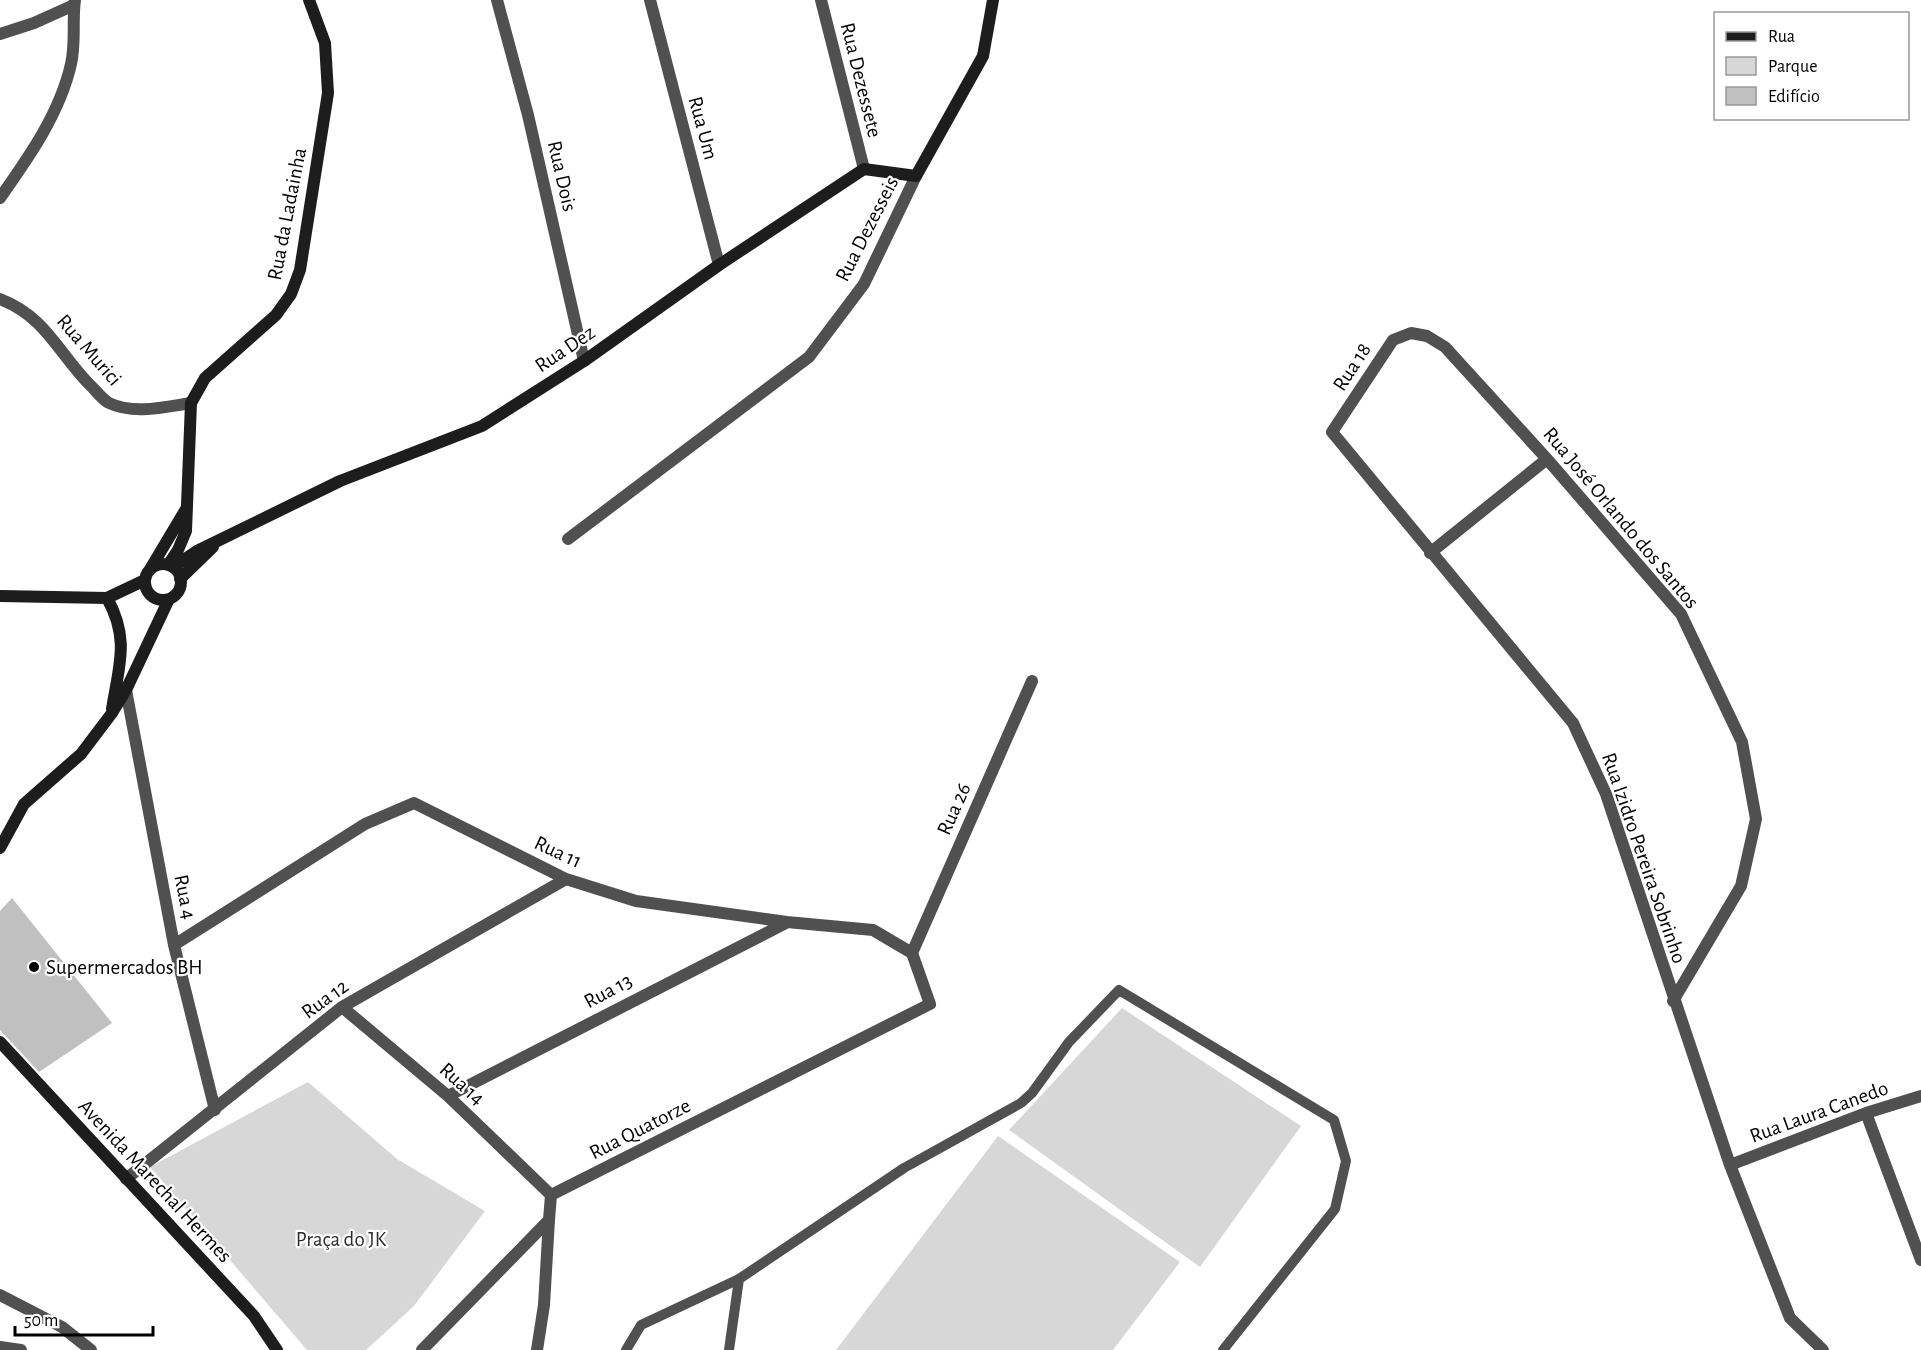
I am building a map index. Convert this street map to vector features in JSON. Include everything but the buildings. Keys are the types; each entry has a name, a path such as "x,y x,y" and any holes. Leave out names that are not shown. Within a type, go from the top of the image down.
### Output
{"street":[{"name":"Rua da Ladainha","path":"170,566 186,531 189,506 191,404 205,378 276,315 291,294 300,270 328,93 325,43 309,0"},
{"name":"Rua Dois","path":"497,0 528,115 584,361"},
{"name":"Rua Um","path":"650,0 719,265"},
{"name":"Rua Dezessete","path":"821,0 864,169"},
{"name":"Rua Dezesseis","path":"568,539 809,357 864,284 916,176 983,56 993,0"},
{"path":"0,34 34,23 74,3 76,37 63,90 33,150 0,198"},
{"name":"Rua Dez","path":"170,566 340,481 482,426 584,361 719,265 864,169"},
{"path":"864,169 916,176"},
{"name":"Rua Murici","path":"0,299 16,305 43,325 86,381 108,403 138,410 191,404"},
{"name":"Rua 18","path":"1332,432 1393,340 1411,333"},
{"name":"Rua José Orlando dos Santos","path":"1411,333 1427,336 1445,347 1547,459 1681,614 1742,742 1756,819 1741,886 1673,1001"},
{"name":"Rua Izidro Pereira Sobrinho","path":"1332,432 1573,723 1606,794 1673,1001 1730,1165 1790,1318 1822,1350"},
{"path":"1430,553 1547,459"},
{"path":"169,599 152,596 147,590 146,577 162,544 189,506"},
{"name":"Rua Dez","path":"180,579 218,541"},
{"path":"0,596 107,598 146,577 152,567 170,566 180,579 180,588 169,599 126,690 112,713 81,754 24,804 0,848"},
{"path":"107,598 118,617 122,648 112,713"},
{"name":"Rua 26","path":"912,953 1032,681"},
{"name":"Rua 4","path":"126,690 174,945 215,1110"},
{"name":"Rua 11","path":"174,945 365,824 414,802 566,879 636,902 787,922 873,930 912,953"},
{"name":"Rua 12","path":"126,1179 342,1007 446,945 566,879"},
{"name":"Rua 13","path":"448,1096 787,922"},
{"name":"Rua Quatorze","path":"551,1195 930,1004 912,953"},
{"name":"Rua 14","path":"342,1007 448,1096 551,1195"},
{"name":"Avenida Marechal Hermes","path":"0,1041 254,1316 277,1350"},
{"name":"Rua Laura Canedo","path":"1730,1165 1866,1113 1921,1096"},
{"path":"1866,1113 1921,1260"},
{"path":"537,1350 544,1305 551,1195"},
{"path":"422,1350 549,1220"},
{"path":"0,1295 62,1327 91,1350"},
{"path":"0,1347 21,1350"}],"lane":[{"path":"626,1350 641,1325 739,1279 904,1168 1021,1103 1032,1094 1069,1042 1119,990 1334,1120 1346,1161 1335,1209 1223,1350"},
{"path":"729,1350 739,1279"}],"green space":[{"path":"1122,1008 1301,1126 1200,1267 1009,1130"},
{"name":"Praça do JK","path":"308,1082 397,1159 485,1211 414,1306 366,1350 307,1350 150,1167"},
{"path":"998,1136 1180,1262 1113,1350 836,1350"}],"place":[{"name":"Supermercados BH","path":"34,967"}]}
